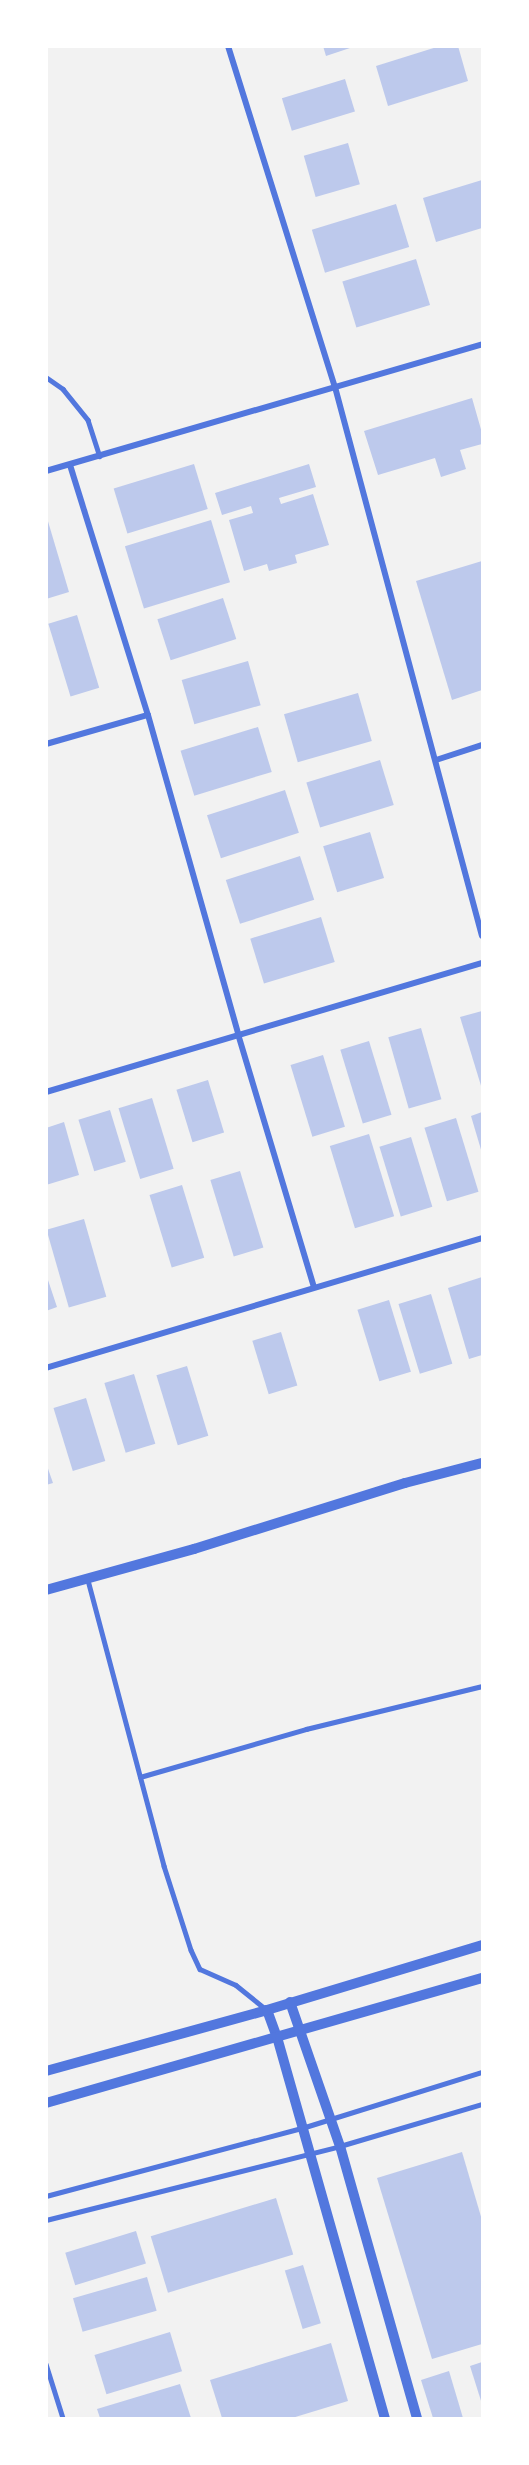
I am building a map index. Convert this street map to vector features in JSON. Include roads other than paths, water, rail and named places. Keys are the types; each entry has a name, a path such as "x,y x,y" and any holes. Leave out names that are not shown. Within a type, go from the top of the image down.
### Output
{"street":[{"path":"228,46 335,387 483,936"},
{"path":"46,471 483,344"},
{"path":"70,465 148,715 238,1034 314,1287"},
{"path":"46,744 148,715"},
{"path":"436,760 483,745"},
{"path":"46,1092 483,963"},
{"path":"46,1368 483,1238"},
{"path":"46,1590 88,1580 405,1483 483,1463"},
{"path":"46,2070 267,2010 483,1945"},
{"path":"46,2103 483,1978"},
{"path":"290,2002 340,2146 417,2418"},
{"path":"267,2010 277,2037 385,2418"}],"lane":[{"path":"46,377 63,389 88,420 100,456"},
{"path":"88,1580 164,1866 197,1965 236,1985 267,2010"},
{"path":"140,1777 306,1729 483,1686"},
{"path":"46,2196 302,2128 331,2117 483,2072"},
{"path":"46,2220 340,2146 483,2104"},
{"path":"46,2364 63,2418"}]}
